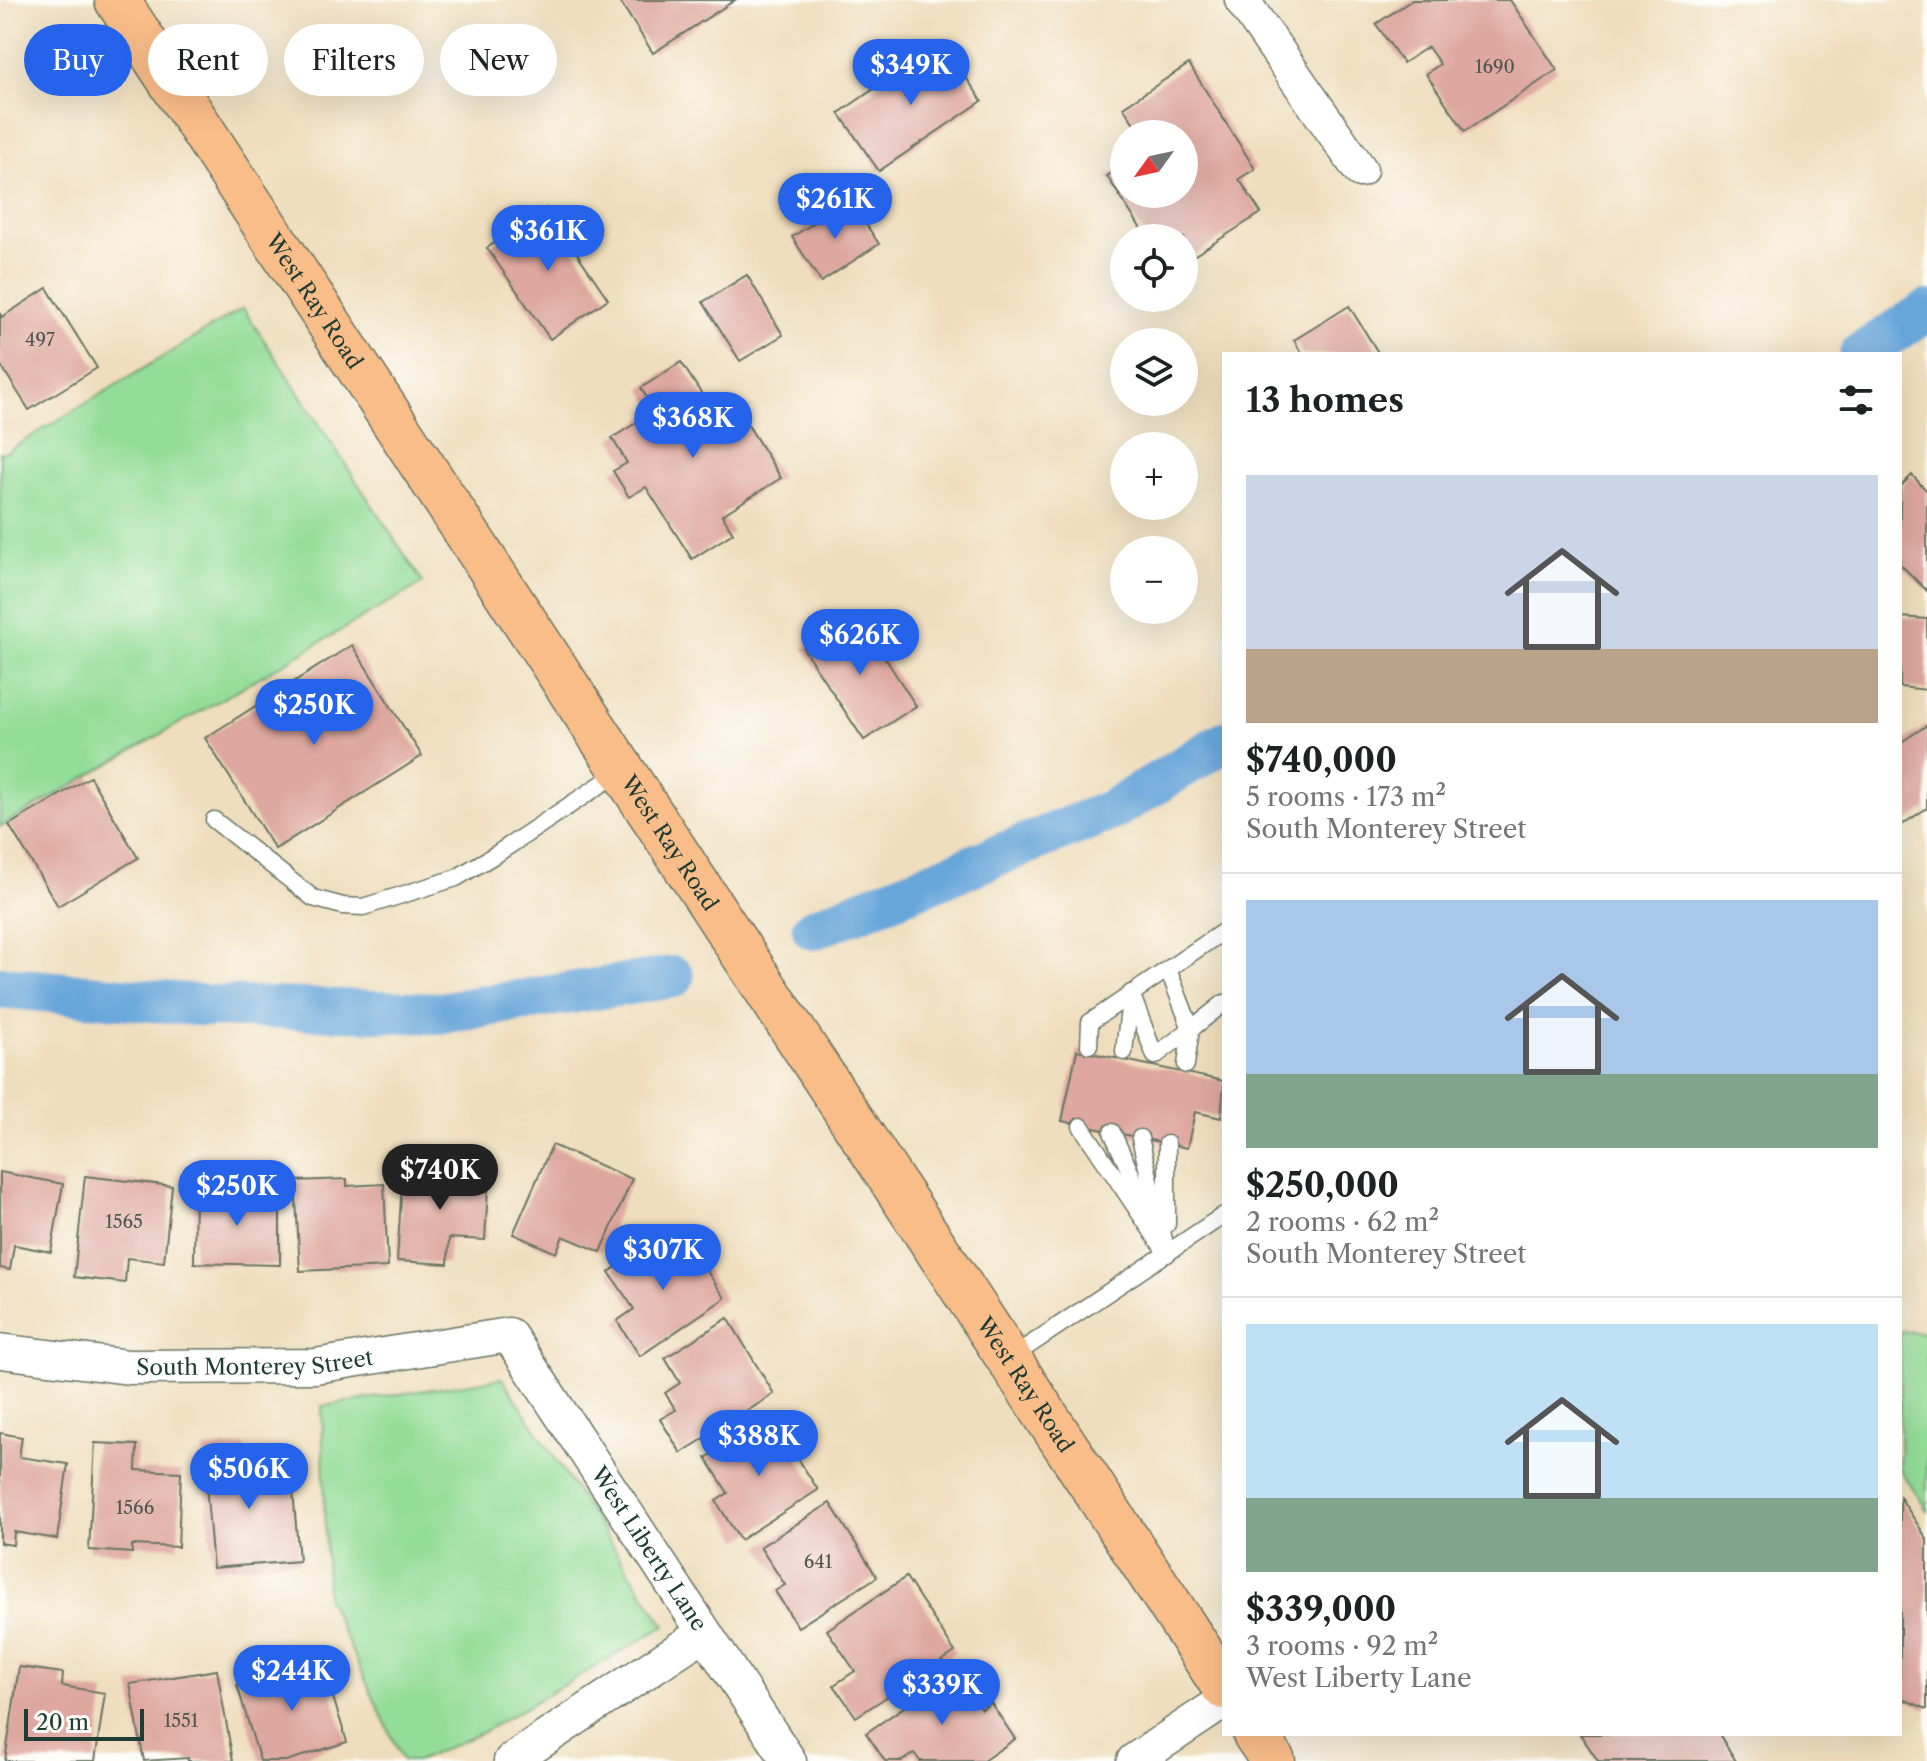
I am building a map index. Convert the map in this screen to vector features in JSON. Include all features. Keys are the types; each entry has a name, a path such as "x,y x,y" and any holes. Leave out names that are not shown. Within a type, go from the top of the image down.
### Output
{"main road":[{"name":"West Ray Road","path":"117,0 1222,1684"},
{"path":"1256,1736 1273,1761"}],"street":[{"path":"1242,0 1360,170"},
{"name":"South Monterey Street","path":"0,1351 129,1367 315,1366 509,1335"},
{"name":"West Liberty Lane","path":"509,1335 789,1761"},
{"path":"511,1761 704,1633"},
{"path":"1134,1761 1222,1702"}],"lane":[{"path":"214,820 313,898 343,906 363,907 456,878 622,770"},
{"path":"1089,1045 1090,1022 1222,932"},
{"path":"1168,969 1191,1029 1186,1065"},
{"path":"1124,1052 1131,993"},
{"path":"1131,993 1155,1056 1222,1005"},
{"path":"1081,1126 1167,1254"},
{"path":"1112,1132 1167,1254"},
{"path":"1140,1138 1167,1254"},
{"path":"1167,1144 1167,1254"},
{"path":"1009,1359 1222,1216"}],"green space":[{"path":"243,308 423,583 0,827 0,452 4,453"},
{"path":"1902,1331 1927,1333 1927,1510 1902,1472"},
{"path":"502,1378 665,1626 483,1732 417,1761 403,1761 327,1598 322,1406"}],"building":[{"path":"619,0 735,0 653,53"},
{"path":"1412,0 1510,0 1557,70 1465,131 1426,74 1440,64 1428,47 1403,63 1376,24"},
{"path":"942,42 982,101 879,171 839,113"},
{"path":"1189,64 1255,169 1239,179 1261,213 1198,253 1198,224 1138,224 1128,208 1198,208 1198,120 1132,120 1123,107"},
{"path":"850,200 879,244 821,282 792,237"},
{"path":"546,208 608,299 550,339 487,248"},
{"path":"747,275 783,335 740,361 703,302"},
{"path":"47,288 97,368 29,410 0,364 0,314 2,317"},
{"path":"1349,306 1378,352 1301,352 1294,340"},
{"path":"681,362 714,413 733,401 781,478 722,515 733,533 692,559 646,487 629,497 613,471 627,463 612,438 655,411 641,388"},
{"path":"1912,475 1927,491 1927,591 1902,566 1902,485"},
{"path":"856,613 916,706 864,740 803,648"},
{"path":"1902,617 1927,619 1927,690 1902,687"},
{"path":"352,645 422,756 275,849 205,738"},
{"path":"1927,725 1927,808 1902,825 1902,742"},
{"path":"90,777 138,858 58,906 9,825"},
{"path":"1077,1050 1222,1081 1221,1118 1195,1112 1187,1148 1062,1121"},
{"path":"552,1145 632,1179 601,1252 563,1236 556,1253 513,1234"},
{"path":"403,1167 489,1172 485,1240 449,1238 448,1264 397,1261"},
{"path":"0,1172 63,1184 51,1252 14,1245 10,1270 0,1268"},
{"path":"85,1176 172,1186 164,1262 127,1258 125,1283 74,1277"},
{"path":"347,1179 347,1186 384,1184 388,1267 300,1271 295,1181"},
{"path":"195,1191 280,1193 280,1265 194,1263"},
{"path":"671,1229 694,1264 700,1261 725,1298 640,1356 617,1321 634,1309 609,1272"},
{"path":"728,1318 774,1394 681,1453 660,1419 676,1410 665,1393 680,1383 665,1358"},
{"path":"771,1416 818,1490 740,1540 716,1501 728,1493 706,1458"},
{"path":"0,1433 22,1437 19,1457 68,1464 57,1539 14,1532 13,1545 0,1543"},
{"path":"95,1443 137,1445 136,1470 181,1472 178,1547 132,1545 132,1553 89,1550"},
{"path":"245,1445 247,1469 291,1466 299,1561 213,1568 203,1449"},
{"path":"1902,1500 1927,1539 1927,1709 1902,1699"},
{"path":"830,1503 877,1577 798,1627 775,1591 785,1585 760,1547"},
{"path":"906,1577 955,1652 856,1717 834,1685 855,1671 827,1630"},
{"path":"321,1659 347,1742 286,1761 260,1761 237,1685"},
{"path":"19,1667 63,1673 62,1686 105,1693 95,1761 5,1761"},
{"path":"217,1670 233,1761 188,1761 188,1758 144,1761 130,1684"},
{"path":"957,1671 982,1709 991,1703 1015,1739 983,1761 920,1761 914,1753 902,1761 885,1761 866,1733"},
{"path":"1581,1736 1720,1736 1736,1761 1598,1761"}],"waterway":[{"path":"1863,352 1927,311"},
{"path":"813,929 1112,810 1222,743"},
{"path":"0,987 208,1006 440,1013 673,977"}]}
